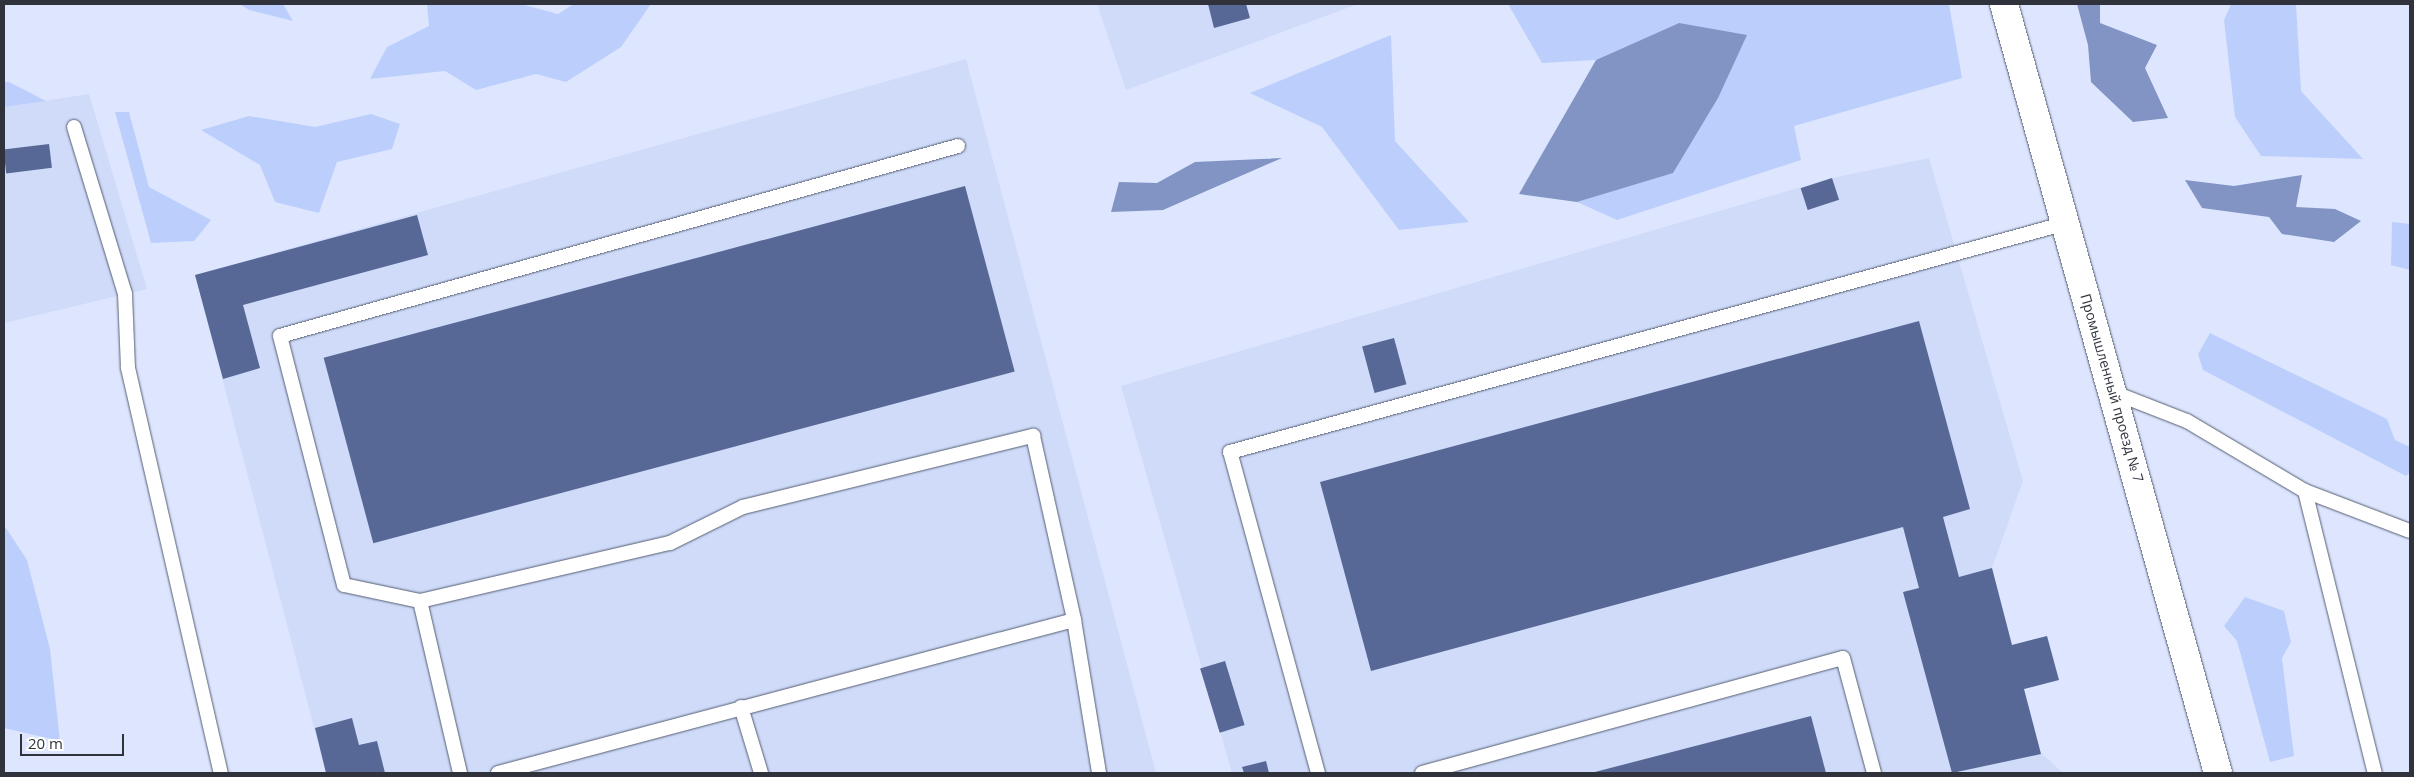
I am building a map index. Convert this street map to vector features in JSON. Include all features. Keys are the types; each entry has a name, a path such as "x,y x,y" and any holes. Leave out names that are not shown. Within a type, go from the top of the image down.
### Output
{"street":[{"name":"Промышленный проезд № 7","path":"2004,4 2063,224 2115,393 2218,773"}],"lane":[{"path":"74,127 125,294 128,368 221,773"},
{"path":"958,146 280,336 344,585 420,601 670,544 743,507 1033,436 1074,620 1099,773"},
{"path":"1318,773 1230,452 2063,224"},
{"path":"2115,393 2188,421 2305,491 2410,530"},
{"path":"2305,491 2375,773"},
{"path":"420,601 460,773"},
{"path":"498,773 1074,620"},
{"path":"1422,773 1843,658 1874,773"},
{"path":"741,707 761,773"}],"shaded area":[{"path":"240,4 283,4 293,21 249,10"},
{"path":"427,4 521,4 558,14 574,4 651,4 621,47 566,82 536,74 476,90 445,71 370,79 387,47 429,26"},
{"path":"1097,4 1358,4 1126,90"},
{"path":"1508,4 1949,4 1962,78 1794,126 1801,160 1617,220 1577,202 1673,172 1679,23 1596,60 1542,63"},
{"path":"2077,4 2100,4 2100,23 2157,45 2145,68 2168,118 2133,122 2091,82 2088,45"},
{"path":"2231,4 2296,4 2301,91 2363,159 2261,156 2235,117 2224,20"},
{"path":"1679,23 1747,35 1718,98 1673,173 1577,202 1519,194 1596,60"},
{"path":"1391,35 1395,141 1469,222 1399,230 1322,127 1250,93"},
{"path":"966,59 1156,773 326,773 195,275"},
{"path":"4,82 9,82 46,101 4,107"},
{"path":"89,94 147,289 4,323 4,107"},
{"path":"115,112 129,112 149,187 211,220 194,241 151,243"},
{"path":"371,114 400,124 392,149 337,162 319,213 275,202 260,165 201,130 249,116 315,127"},
{"path":"1282,158 1163,210 1111,212 1119,182 1157,183 1195,162"},
{"path":"1929,158 2023,481 1992,568 2012,645 2047,636 2059,680 2024,689 2041,753 2063,773 1232,773 1121,386 1832,178"},
{"path":"2302,175 2296,207 2335,209 2361,221 2334,242 2282,234 2269,217 2202,208 2185,180 2234,186"},
{"path":"2392,222 2410,224 2410,270 2391,265"},
{"path":"2210,333 2387,419 2395,440 2410,447 2410,472 2406,476 2203,370 2198,354"},
{"path":"4,525 27,560 50,649 60,741 4,728"},
{"path":"2245,597 2284,611 2291,642 2282,658 2294,756 2270,762 2237,641 2224,626"}],"building":[{"path":"1208,4 1246,4 1250,18 1214,28"},
{"path":"49,144 52,168 6,173 4,150"},
{"path":"1832,178 1839,200 1808,210 1801,188"},
{"path":"965,186 1015,371 373,543 324,358"},
{"path":"417,215 428,255 243,305 260,368 223,379 195,275"},
{"path":"1919,321 1970,509 1943,517 1959,577 1992,568 2012,645 2047,636 2059,680 2024,689 2041,754 1952,773 1903,592 1919,588 1903,527 1371,671 1320,482"},
{"path":"1394,338 1406,384 1375,393 1362,347"},
{"path":"1225,661 1245,725 1220,733 1200,669"},
{"path":"1811,716 1826,773 1591,773"},
{"path":"352,718 359,745 377,741 385,773 326,773 315,728"},
{"path":"1266,761 1269,773 1244,773 1242,767"}]}
